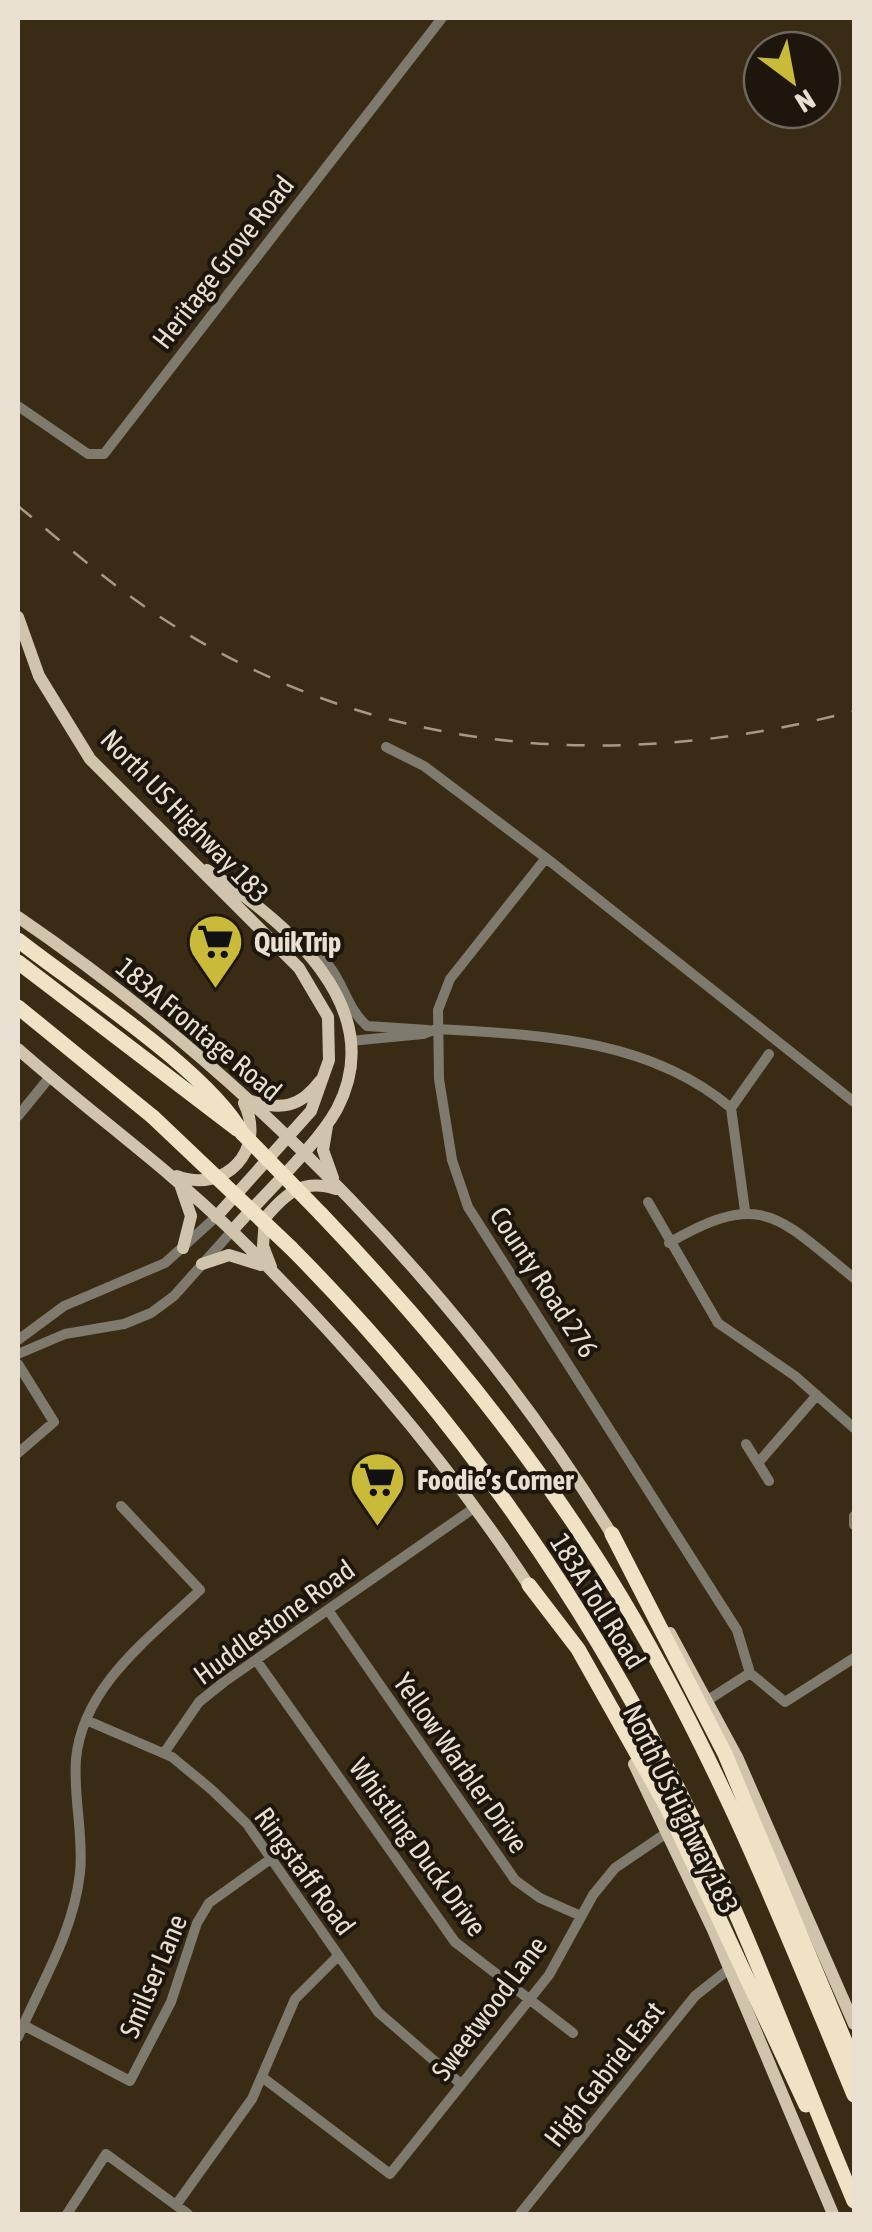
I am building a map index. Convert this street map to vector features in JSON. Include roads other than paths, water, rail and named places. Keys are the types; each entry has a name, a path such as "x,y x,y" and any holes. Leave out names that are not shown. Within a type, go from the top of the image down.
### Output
{"highway":[{"path":"18,940 184,1069 228,1108 242,1133"},
{"name":"183A Toll Road","path":"18,962 242,1133 321,1214 440,1348 525,1458 608,1576 723,1789 854,2094"},
{"name":"183A Toll Road","path":"18,1007 153,1117 290,1248 418,1386 563,1586 684,1801 756,1958 854,2201"},
{"path":"612,1534 726,1754 854,2063"},
{"path":"529,1585 578,1649 668,1809 795,2085 841,2169"}],"main road":[{"name":"North US Highway 183","path":"18,617 39,676 90,759 303,972 328,1016 350,1042"},
{"name":"North US Highway 183","path":"193,860 244,897 301,946 325,973 339,999 350,1042 345,1086 330,1120 232,1231"},
{"name":"183A Frontage Road","path":"18,917 161,1025 243,1097 338,1190"},
{"path":"18,1050 216,1217 311,1111 327,1071 328,1016"},
{"path":"243,1097 278,1107 294,1105 310,1094 327,1071"},
{"path":"165,1172 199,1184 225,1174 248,1149 253,1135 252,1118 243,1097"},
{"path":"330,1120 322,1150 338,1190 390,1244 496,1371 612,1534 708,1700 849,1995 854,2024"},
{"path":"180,1184 191,1216 183,1248"},
{"path":"269,1269 263,1246 265,1218 297,1187 320,1184 338,1190"},
{"name":"North US Highway 183","path":"216,1217 362,1364 529,1585 606,1711 668,1832 832,2214"},
{"path":"202,1264 229,1255 269,1269"}],"street":[{"name":"Heritage Grove Road","path":"18,406 88,454 104,454 442,18"},
{"path":"386,747 424,766 546,858 854,1102"},
{"name":"County Road 276","path":"546,858 450,979 432,1030 458,1188 737,1630 750,1672"},
{"path":"301,946 316,952 340,978 367,1026 589,1042 678,1072 731,1108"},
{"path":"350,1042 432,1030"},
{"path":"745,1211 731,1108 769,1054"},
{"path":"18,1116 49,1078"},
{"path":"648,1202 718,1323 817,1395 854,1428"},
{"path":"670,1243 721,1215 745,1211 785,1224 854,1278"},
{"path":"18,1340 64,1306 144,1275 183,1248 216,1217"},
{"path":"18,1354 65,1334 138,1320 174,1296 232,1231"},
{"path":"18,1364 54,1422 18,1453"},
{"path":"758,1464 817,1395"},
{"path":"746,1444 769,1481"},
{"path":"18,2037 62,1947 80,1872 76,1756 86,1720 118,1668 200,1590 121,1506"},
{"name":"Huddlestone Road","path":"164,1753 200,1702 474,1508"},
{"path":"854,1516 854,1525"},
{"name":"Yellow Warbler Drive","path":"328,1610 515,1880 540,1898 581,1916"},
{"path":"708,1700 750,1672 785,1702 854,1658"},
{"name":"Whistling Duck Drive","path":"256,1660 455,1942 573,2033"},
{"name":"Ringstaff Road","path":"86,1720 164,1753 212,1790 247,1824 378,2012 460,2084"},
{"name":"Sweetwood Lane","path":"262,2076 390,2174 549,1975 581,1916 614,1868 668,1832"},
{"name":"Smilser Lane","path":"23,2025 130,2080 171,2002 197,1924 209,1903 272,1858"},
{"path":"176,2205 233,2129 262,2076 295,1999 338,1956"},
{"name":"High Gabriel East","path":"520,2214 695,1996 729,1969"},
{"path":"66,2214 106,2154 188,2214"}],"railway":[{"path":"18,506 148,609 248,667 330,701 414,725 500,740 588,745 676,742 765,730 854,711"}],"place":[{"name":"QuikTrip","path":"215,991"},
{"name":"Foodie’s Corner","path":"378,1529"}]}
